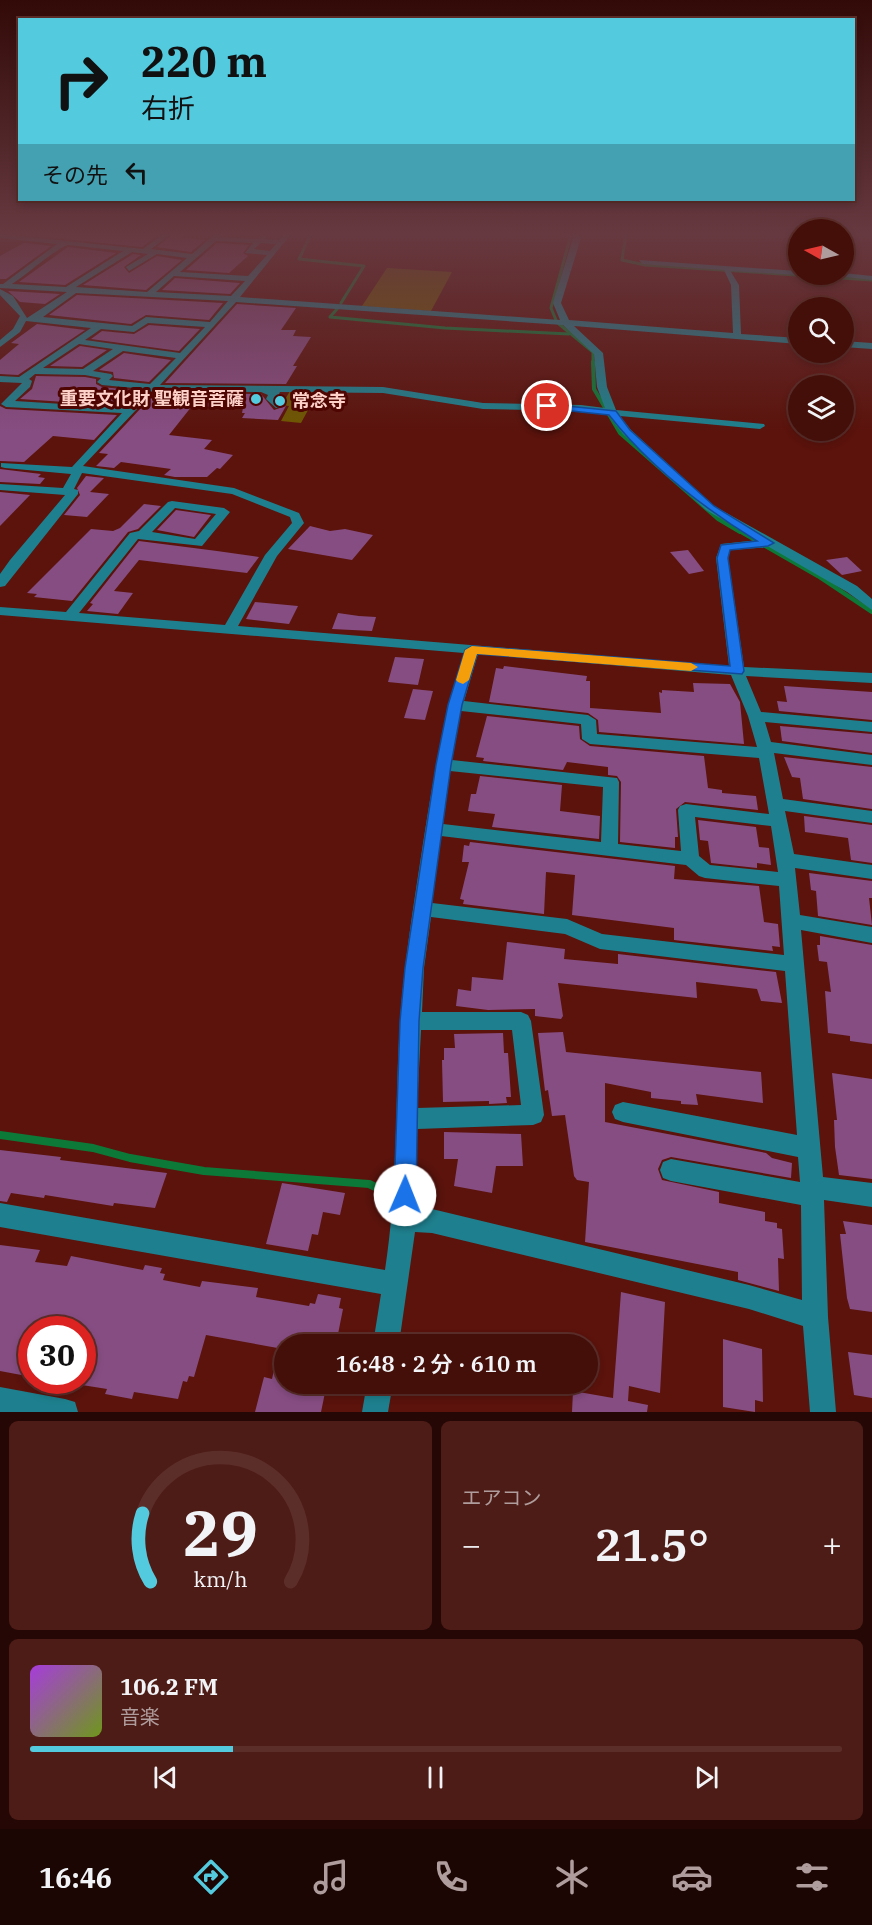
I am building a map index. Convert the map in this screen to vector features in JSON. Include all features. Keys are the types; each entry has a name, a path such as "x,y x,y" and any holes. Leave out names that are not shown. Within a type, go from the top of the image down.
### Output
{"street":[{"path":"2,340 22,321 24,316 9,300"},
{"path":"34,319 59,300"},
{"path":"220,300 340,305 788,340"},
{"path":"558,300 557,303 565,322 598,353 603,387 612,413 634,438 711,508 768,543 852,589 872,606"},
{"path":"736,300 737,336"},
{"path":"66,491 75,479 78,465 132,411 233,301"},
{"path":"22,321 34,319 134,329 146,320 212,325"},
{"path":"21,380 99,326"},
{"path":"77,341 183,356"},
{"path":"854,345 872,346"},
{"path":"84,372 122,348"},
{"path":"33,371 84,372 108,376 102,382 153,387 383,390 483,406 570,407 760,426"},
{"path":"0,379 27,381 27,385 6,404 132,411"},
{"path":"251,389 250,391 275,392 270,403"},
{"path":"5,465 75,471 90,470 234,491 270,503 298,517 298,523 271,555 258,575 229,631"},
{"path":"0,487 74,492 0,583"},
{"path":"69,617 135,536 143,534 198,543 224,512 172,504 143,534"},
{"path":"768,543 725,547 722,558 737,671 743,690 756,716 765,749 786,860 812,1192 815,1317 823,1412"},
{"path":"0,611 737,671 872,678"},
{"path":"388,1334 405,1220 410,1021 422,909 443,765 455,705 472,650"},
{"path":"455,705 588,720 590,739 765,749 872,760"},
{"path":"756,716 872,727"},
{"path":"443,765 611,782 609,849"},
{"path":"691,859 686,810 872,817"},
{"path":"434,829 691,859 705,871 788,880"},
{"path":"786,860 872,872"},
{"path":"422,909 567,927 600,941 795,964"},
{"path":"791,921 872,934"},
{"path":"406,1119 532,1115 522,1021 410,1021"},
{"path":"624,1112 809,1148"},
{"path":"671,1170 812,1192 872,1195"},
{"path":"0,1215 395,1284"},
{"path":"405,1220 432,1221 749,1297 815,1317"},
{"path":"375,1412 378,1394"},
{"path":"0,1400 65,1412"}],"shaded area":[{"path":"366,300 437,300 431,311 362,306"},
{"path":"291,389 319,390 301,423 281,421 289,406 282,405"}],"building":[{"path":"18,300 51,300 45,304"},
{"path":"70,300 166,300 223,303 209,320 146,315 131,324 49,315"},
{"path":"237,304 296,308 281,330 296,330 293,336 311,337 293,366 297,366 286,384 165,383"},
{"path":"37,324 85,330 18,375 0,374 0,360 19,344 11,343"},
{"path":"149,325 200,329 179,351 91,339 102,331 134,334"},
{"path":"80,346 107,350 82,367 50,366"},
{"path":"124,353 171,360 149,382 114,378 113,372 99,370"},
{"path":"36,376 85,377 96,379 96,384 102,387 140,391 126,406 20,399 32,389"},
{"path":"155,393 261,394 274,410 286,406 278,420 242,418 245,413 242,413 243,408 192,406 169,435 212,440 204,449 233,455 220,469 217,468 207,477 175,477 164,475 171,469 121,462 114,468 96,466 108,454 99,453"},
{"path":"0,406 6,409 117,415 94,440 53,436 24,462 0,461"},
{"path":"0,469 41,474 38,477 45,478 40,484 0,482"},
{"path":"86,476 104,478 90,492 109,494 87,517 64,515 80,495 77,488"},
{"path":"0,492 30,495 0,526"},
{"path":"144,504 161,506 138,529 128,532 72,601 34,597 37,594 27,593 91,529 113,531 120,528"},
{"path":"176,510 211,515 194,537 157,530"},
{"path":"310,526 330,531 345,529 373,535 352,560 288,549"},
{"path":"139,541 259,557 247,573 139,560 114,591 133,593 118,614 87,611 93,604 90,603"},
{"path":"688,550 704,571 689,574 670,552"},
{"path":"847,557 862,571 842,575 826,560"},
{"path":"255,602 298,606 289,624 246,619"},
{"path":"338,613 376,617 372,631 332,629"},
{"path":"395,657 424,659 418,685 388,682"},
{"path":"504,666 587,676 586,681 590,681 590,708 661,713 659,692 662,693 662,690 694,692 693,683 730,684 740,702 744,744 599,732 598,720 588,713 489,702 496,668 503,669"},
{"path":"784,686 872,692 872,720 779,711 777,701 787,702"},
{"path":"413,689 433,691 425,720 404,718"},
{"path":"487,716 579,726 580,739 590,746 704,756 708,788 722,790 722,793 756,796 758,810 685,802 676,809 678,837 675,837 675,848 620,842 621,782 617,776 608,775 608,767 567,762 563,770 483,761 484,758 476,757"},
{"path":"780,726 872,734 872,753 782,741"},
{"path":"784,757 872,767 872,809 803,799 800,778 792,777"},
{"path":"480,776 562,785 560,811 600,816 599,839 492,827 495,814 468,811 471,794 476,794"},
{"path":"804,816 872,825 872,863 851,860 848,838 805,832"},
{"path":"698,820 756,827 759,847 769,848 771,865 757,863 757,868 711,863 708,841 700,840"},
{"path":"470,842 675,866 674,879 759,886 764,922 778,924 780,947 772,946 773,951 674,940 674,928 572,915 575,875 546,872 544,914 463,904 464,900 460,899 469,862 462,862 464,845 469,846"},
{"path":"809,873 872,881 872,898 869,898 872,925 818,916 816,891 811,890"},
{"path":"820,936 872,945 872,1044 850,1041 850,1036 828,1033 825,991 831,992 827,962 819,961 817,945 820,945"},
{"path":"507,942 565,949 564,959 618,964 618,954 776,972 782,1003 761,1001 757,989 696,982 697,998 558,983 563,1016 561,1019 535,1016 535,1009 488,1010 456,1006 458,989 471,991 472,977 503,980"},
{"path":"563,1032 566,1052 761,1072 763,1103 696,1094 698,1105 681,1104 681,1101 651,1098 651,1092 605,1083 605,1122 766,1153 772,1158 792,1163 791,1178 671,1157 662,1160 658,1169 662,1180 719,1192 719,1203 765,1212 765,1221 777,1223 777,1228 782,1229 784,1259 778,1258 779,1291 738,1280 738,1272 585,1242 589,1182 577,1180 574,1176 565,1115 552,1116 548,1090 545,1091 538,1033"},
{"path":"503,1033 504,1053 508,1053 511,1097 506,1097 507,1103 443,1102 442,1060 444,1060 444,1048 455,1048 454,1034"},
{"path":"832,1073 872,1079 872,1179 839,1175 835,1147 834,1120 837,1120"},
{"path":"444,1132 521,1134 523,1166 496,1166 492,1193 454,1186 458,1159 444,1159"},
{"path":"0,1150 167,1173 155,1208 114,1203 113,1206 45,1195 44,1198 11,1193 7,1202 0,1201"},
{"path":"282,1183 345,1193 340,1215 323,1212 318,1235 312,1234 308,1251 266,1244"},
{"path":"843,1221 872,1225 872,1312 850,1309 840,1234 846,1234"},
{"path":"0,1245 40,1250 35,1262 67,1266 71,1256 143,1270 145,1265 162,1268 160,1273 165,1274 163,1280 200,1287 202,1281 258,1288 256,1297 309,1306 310,1303 315,1304 318,1294 341,1298 339,1308 343,1309 338,1334 274,1334 274,1347 206,1335 194,1377 189,1376 187,1382 183,1381 178,1399 134,1392 132,1399 105,1394 107,1389 96,1387 96,1316 18,1316 18,1374 0,1371"},
{"path":"621,1292 665,1302 660,1393 629,1386 628,1401 648,1405 647,1412 572,1412 573,1394 613,1398"},
{"path":"723,1339 762,1349 763,1402 755,1400 755,1412 723,1407"},
{"path":"848,1352 872,1355 872,1398 854,1395"},
{"path":"274,1370 274,1394 325,1394 321,1412 255,1412 264,1377 272,1379"}],"waterway":[{"path":"553,300 551,308 556,320"},
{"path":"337,309 330,317 445,328 569,334"},
{"path":"559,324 593,352 593,362"},
{"path":"593,362 594,389 620,433 718,519 740,532"},
{"path":"738,530 818,576 872,612"},
{"path":"0,1135 93,1148 130,1158 204,1171 369,1184 397,1197"},
{"path":"411,1203 430,1212"}],"slow traffic":[{"path":"463,680 472,650 691,667"}],"place":[{"name":"重要文化財 聖観音菩薩","path":"256,399"},
{"name":"常念寺","path":"280,401"}],"route":[{"path":"405,1195 406,1119 414,968 443,765 455,705 472,650 737,671 722,558 725,547 768,543 711,508 627,432 612,413 547,406"}]}
